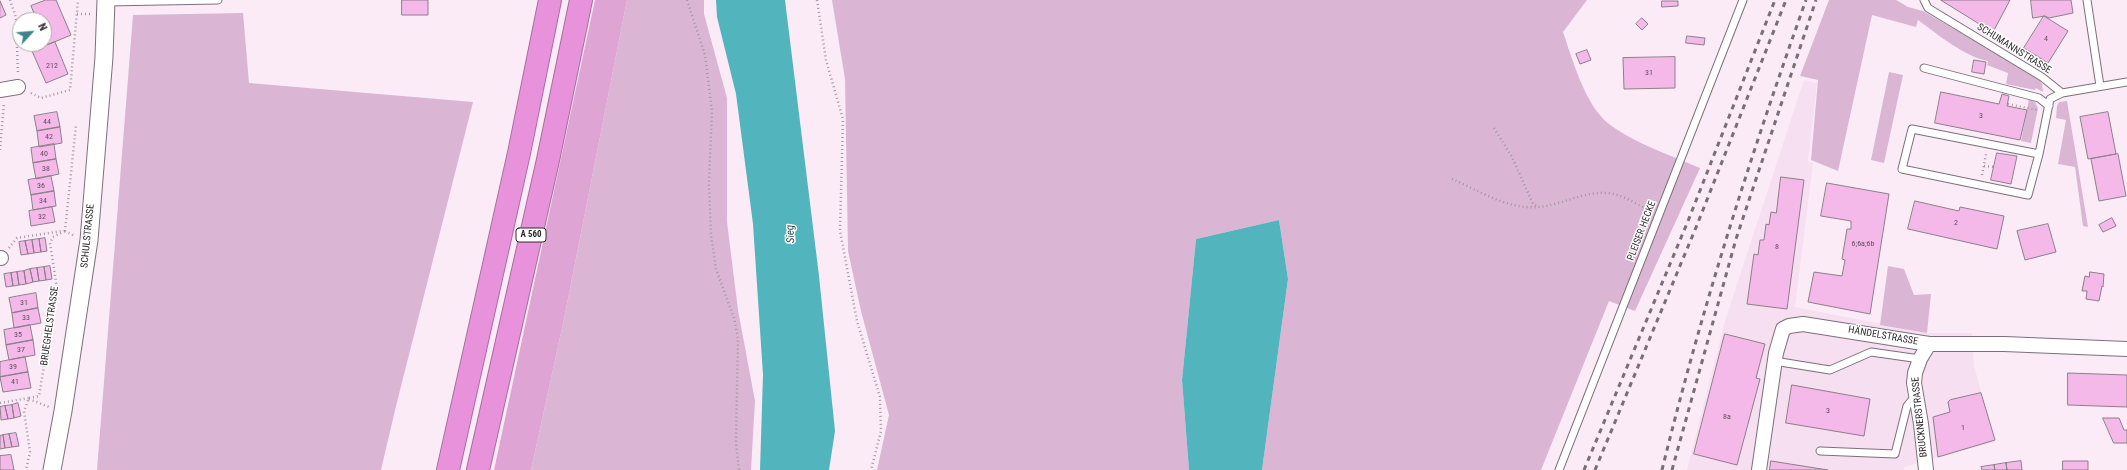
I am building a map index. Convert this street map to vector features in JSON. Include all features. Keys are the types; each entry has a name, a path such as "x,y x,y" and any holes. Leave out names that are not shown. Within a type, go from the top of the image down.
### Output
{"highway":[{"name":"A 560","path":"448,470 519,153 550,0"},
{"name":"A 560","path":"478,470 548,160 581,0"}],"street":[{"name":"SCHULSTRASSE","path":"52,470 63,411 89,240 104,57 106,1"},
{"name":"HÄNDELSTRASSE","path":"1759,470 1774,360 1780,336 1783,329 1796,324 1817,324 1929,344 2004,344 2127,349"},
{"name":"BRUCKNERSTRASSE","path":"1926,470 1916,394 1915,373 1920,359 1929,344"}],"lane":[{"path":"106,1 218,0"},
{"name":"PLEISER HECKE","path":"1560,470 1743,0"},
{"name":"SCHUMANNSTRASSE","path":"1924,0 1928,8 2042,77 2062,93"},
{"path":"2087,0 2100,86"},
{"path":"1924,68 2039,98 2048,109"},
{"path":"2039,154 1912,129 1902,169 2028,195 2039,154 2050,99 2062,93 2127,82"},
{"path":"1774,360 1830,370 1871,352 1920,359"},
{"path":"1820,450 1895,454 1907,406 1916,394"}],"path":[{"path":"0,150 16,17 10,0"},
{"path":"41,98 70,90 78,0"},
{"path":"687,0 705,55 712,112 710,182 711,236 716,269 734,318 738,338 736,443 739,470"},
{"path":"817,0 826,60 843,119 840,231 857,321 880,397 881,431 871,470"},
{"path":"2008,104 2048,109"},
{"path":"1,258 17,238 64,231 76,125"},
{"path":"1494,128 1512,158 1533,204 1540,207"},
{"path":"1980,185 1989,144"},
{"path":"1984,166 1994,167"},
{"path":"1452,179 1497,199 1525,207 1556,205 1594,193 1608,193 1619,195 1659,214"},
{"name":"BRUEGHELSTRASSE","path":"29,398 39,396 57,288 50,243 53,237 64,231"},
{"path":"26,470 30,452 24,411 29,398"},
{"path":"0,403 29,398 63,411"}],"shaded area":[{"path":"595,0 627,0 564,319 531,470 494,470"},
{"path":"627,0 704,0 704,14 727,98 727,222 738,310 755,401 751,470 531,470 564,319"},
{"path":"832,0 1587,0 1563,32 1581,82 1593,106 1609,124 1618,131 1700,168 1635,311 1609,301 1541,470 1262,470 1288,279 1279,220 1196,239 1182,380 1189,470 877,470 889,415 861,311 848,251 845,79"},
{"path":"1829,0 1896,0 1908,7 1923,11 2037,77 2042,84 2043,92 2036,88 2035,90 2006,84 2008,73 1987,65 1988,61 1969,55 1960,50 1918,20 1916,27 1872,15 1838,171 1811,160 1818,80 1800,76"},
{"path":"243,13 249,83 473,102 381,470 97,470 133,15"},
{"path":"1889,72 1903,75 1884,163 1871,160"},
{"path":"1804,80 1817,83 1808,162 1813,163 1795,307 1927,333 1972,333 1974,366 1995,442 1904,467 1904,470 1687,470 1726,318"},
{"path":"2029,99 2035,102 2038,108 2031,143 2021,141"},
{"path":"2067,101 2088,227 2083,226 2075,167 2058,164 2066,120 2056,118 2057,106 2059,102"},
{"path":"1888,266 1904,269 1914,295 1931,294 1927,333 1880,325"}],"water":[{"name":"Sieg","path":"716,0 785,0 819,276 835,431 829,470 760,470 763,375 753,224 736,94 717,17"},
{"path":"1279,220 1288,279 1262,470 1189,470 1182,380 1196,239"}],"building":[{"path":"46,0 56,0 71,35 52,43 52,12 34,12 31,6"},
{"path":"402,0 428,0 428,15 402,15"},
{"path":"1941,0 2010,0 1993,32"},
{"path":"2031,0 2071,0 2073,13 2049,18 2045,16 2033,18"},
{"path":"0,1 6,15 0,18"},
{"path":"1662,1 1678,1 1678,6 1662,7"},
{"path":"2044,16 2068,31 2048,63 2024,48"},
{"path":"1642,18 1648,24 1642,30 1636,24"},
{"path":"1687,36 1705,38 1704,45 1686,43"},
{"path":"55,42 68,74 46,83 32,52 52,52 52,43"},
{"path":"1587,50 1591,60 1580,64 1576,54"},
{"path":"1675,57 1675,88 1624,89 1623,58"},
{"path":"1974,60 1986,62 1984,74 1972,72"},
{"path":"1941,92 1999,104 2002,94 2009,96 2007,106 2027,110 2020,140 1935,123"},
{"path":"57,112 60,127 37,131 34,116"},
{"path":"2108,112 2116,154 2088,159 2080,117"},
{"path":"60,127 62,143 39,147 37,131"},
{"path":"54,144 56,159 33,163 31,148"},
{"path":"1997,153 2017,156 2011,184 1991,180"},
{"path":"2118,154 2126,196 2099,201 2091,159"},
{"path":"56,159 59,174 36,179 33,163"},
{"path":"51,176 54,191 31,195 28,180"},
{"path":"1781,177 1804,180 1787,309 1747,304 1754,254 1758,255 1760,240 1764,240 1766,224 1769,225 1771,212 1776,213"},
{"path":"1827,183 1889,194 1870,314 1808,302 1814,272 1842,276 1845,260 1842,259 1847,229 1851,229 1851,221 1821,216"},
{"path":"54,191 56,206 33,210 31,195"},
{"path":"1915,201 1959,211 1960,207 2004,216 1997,249 1908,229"},
{"path":"52,207 55,222 31,226 29,211"},
{"path":"2112,218 2116,226 2103,232 2099,225"},
{"path":"2048,224 2056,252 2025,260 2017,231"},
{"path":"45,238 47,251 41,252 39,239"},
{"path":"39,239 41,252 34,253 32,240"},
{"path":"32,240 34,253 28,254 25,241"},
{"path":"25,241 28,254 21,255 19,242"},
{"path":"50,266 52,279 46,280 44,267"},
{"path":"44,267 46,280 39,281 37,268"},
{"path":"37,268 39,281 33,282 30,269"},
{"path":"30,269 33,282 26,284 24,271"},
{"path":"24,271 26,284 19,285 17,272"},
{"path":"17,272 19,285 13,286 11,273"},
{"path":"2090,272 2104,274 2103,287 2102,286 2099,301 2086,299 2087,291 2082,291 2085,276 2089,277"},
{"path":"11,273 13,286 6,287 4,274"},
{"path":"36,293 38,308 12,313 9,298"},
{"path":"38,308 41,323 14,328 12,313"},
{"path":"30,325 33,340 6,345 4,330"},
{"path":"1725,334 1765,344 1756,378 1760,379 1737,465 1694,454"},
{"path":"33,340 35,355 9,360 6,345"},
{"path":"25,357 28,372 0,377 0,362"},
{"path":"28,372 31,388 3,392 0,377"},
{"path":"2068,373 2127,375 2127,407 2068,405"},
{"path":"1792,385 1870,399 1864,436 1786,423"},
{"path":"1981,393 1995,440 1938,457 1933,417 1950,412 1948,402 1950,400"},
{"path":"18,403 21,416 14,418 12,405"},
{"path":"12,405 14,418 8,419 5,406"},
{"path":"5,406 8,419 1,420 0,407"},
{"path":"2103,418 2119,418 2124,430 2127,430 2127,443 2114,443"},
{"path":"16,433 19,446 12,447 9,434"},
{"path":"9,434 12,447 5,448 3,435"},
{"path":"3,435 5,448 0,449 0,436"},
{"path":"11,455 14,470 0,470 0,456"},
{"path":"1771,461 1828,470 1770,470"},
{"path":"2021,461 2022,470 2007,470 2006,463"},
{"path":"2063,461 2088,461 2088,470 2063,470"},
{"path":"2006,463 2007,470 1995,470 1994,465"},
{"path":"1994,465 1995,470 1982,470 1981,467"}],"railway":[{"path":"1584,470 1688,221 1775,0"},
{"path":"1595,470 1697,225 1786,0"},
{"path":"1662,470 1693,351 1728,233 1806,0"},
{"path":"1672,470 1736,239 1816,0"}]}
